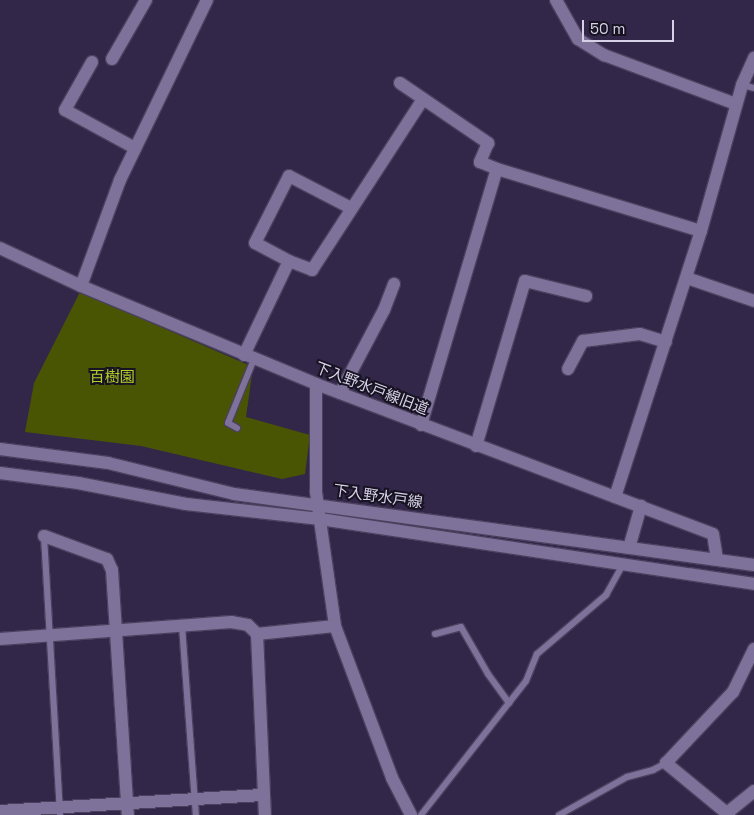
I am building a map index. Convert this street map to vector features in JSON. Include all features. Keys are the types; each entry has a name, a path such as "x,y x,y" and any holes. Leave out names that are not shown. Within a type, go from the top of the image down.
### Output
{"street":[{"path":"112,59 146,0"},
{"path":"556,0 578,39 604,55 736,104"},
{"path":"81,286 134,148 204,1"},
{"path":"614,497 687,278 736,104 748,87 754,58"},
{"path":"92,62 65,110 134,148"},
{"path":"400,83 488,143 480,162 497,170 701,232"},
{"path":"351,208 289,176 255,243 289,261 312,270 424,99"},
{"path":"421,425 497,170"},
{"name":"下入野水戸線旧道","path":"0,248 81,286 316,384 713,534 717,560"},
{"path":"249,357 289,261"},
{"path":"687,278 754,301"},
{"path":"476,446 525,281 586,296"},
{"path":"340,393 384,310 394,284"},
{"path":"568,369 583,341 640,334 666,342"},
{"path":"316,384 318,504 335,626 392,778 411,815"},
{"name":"下入野水戸線","path":"0,449 108,463 234,494 754,565"},
{"name":"下入野水戸線","path":"0,473 78,483 186,504 320,519 754,584"},
{"path":"629,548 641,506"},
{"path":"44,536 108,559 112,570 128,809"},
{"path":"0,639 231,622 248,624 257,634 265,815"},
{"path":"257,634 335,626"},
{"path":"754,650 733,692 666,763 728,814 754,791"},
{"path":"0,811 128,809 194,799 263,795"}],"lane":[{"path":"237,428 228,423 249,357"},
{"path":"44,536 60,811"},
{"path":"421,815 526,681 537,654 606,595 623,564"},
{"path":"182,626 196,815"},
{"path":"435,634 461,627 488,674 509,703"},
{"path":"559,815 627,777 653,770 666,763"}],"green space":[{"name":"百樹園","path":"80,292 253,367 246,417 310,435 305,474 282,479 141,446 25,432 34,383"}]}
